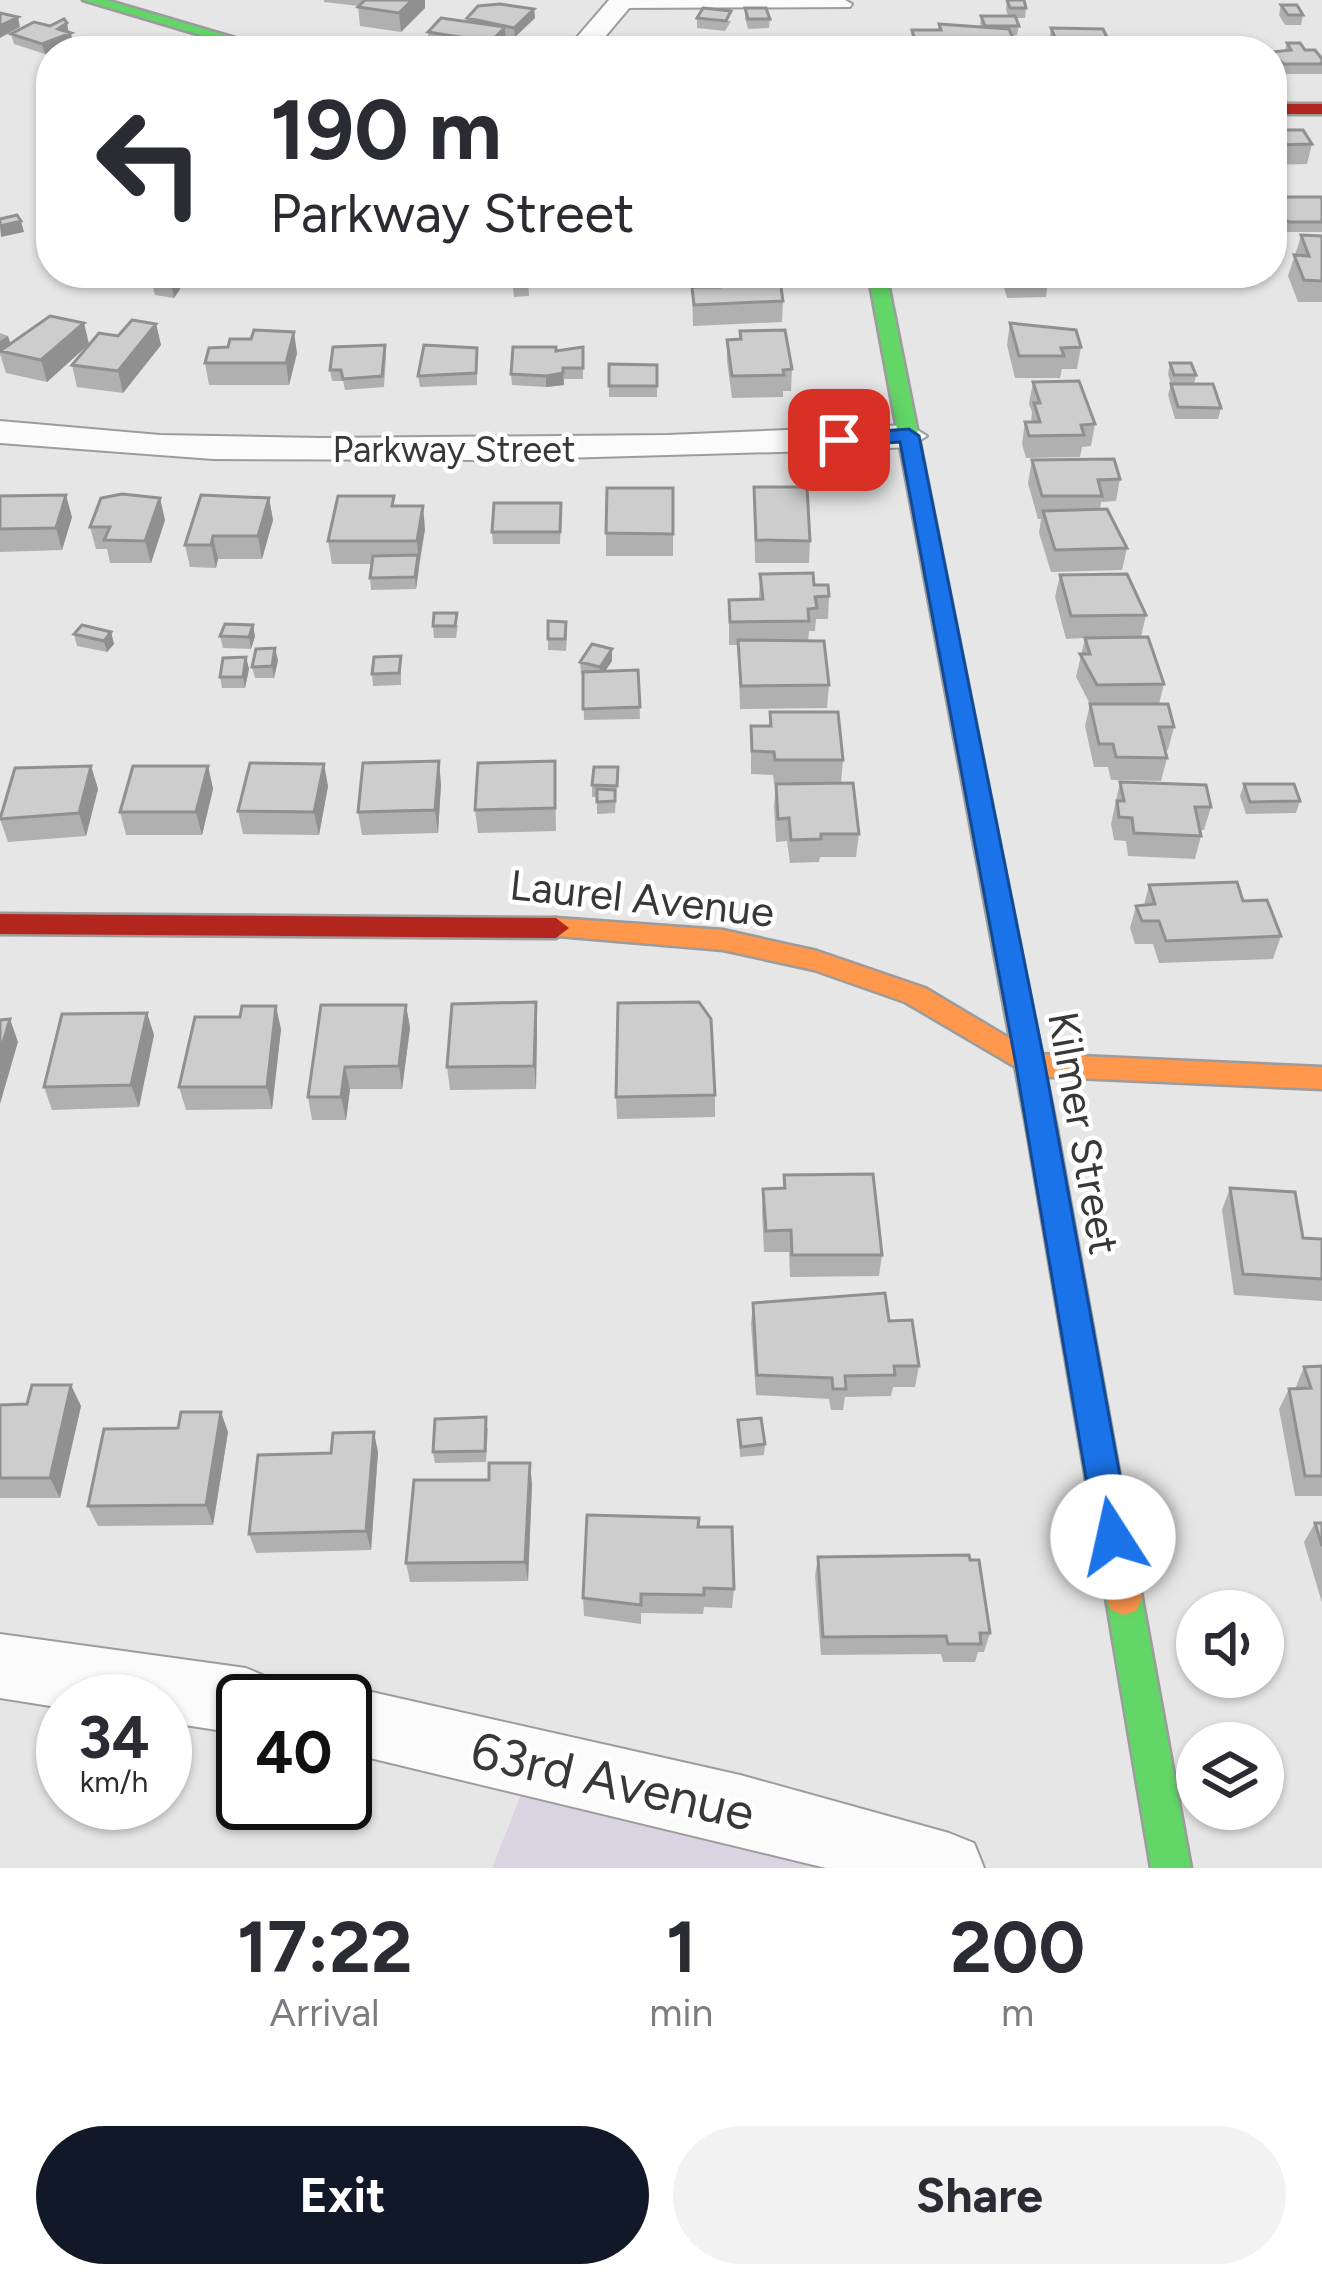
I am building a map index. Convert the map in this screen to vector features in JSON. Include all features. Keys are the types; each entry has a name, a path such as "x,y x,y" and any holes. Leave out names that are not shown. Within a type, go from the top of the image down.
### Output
{"street":[{"path":"91,0 219,36"},
{"path":"592,36 621,2"},
{"path":"1287,109 1322,110"},
{"name":"Kilmer Street","path":"880,288 1030,1065 1171,1868"},
{"name":"Parkway Street","path":"0,432 176,447 359,449 718,446 909,436"},
{"name":"Laurel Avenue","path":"0,924 418,924 615,929 723,940 817,961 914,995 1030,1065 1322,1078"},
{"path":"0,1666 216,1697"},
{"name":"63rd Avenue","path":"372,1725 740,1809 950,1868"}],"lane":[{"path":"621,2 844,4"}],"shaded area":[{"path":"530,1772 979,1868 492,1868"}],"building":[{"path":"365,0 412,0 399,13 358,7"},
{"path":"1007,0 1024,0 1026,8 1010,8"},
{"path":"1281,5 1297,5 1303,15 1288,15"},
{"path":"478,6 534,9 514,28 467,18"},
{"path":"703,8 731,11 726,21 697,18"},
{"path":"745,8 766,8 770,19 748,19"},
{"path":"0,13 18,17 0,26"},
{"path":"981,16 1015,16 1019,26 985,26"},
{"path":"441,18 505,27 497,36 428,32"},
{"path":"64,19 67,23 58,29 71,33 36,36 36,42 11,34 34,22 50,26"},
{"path":"939,24 1009,29 1012,36 914,36 912,30 941,30"},
{"path":"1051,28 1103,29 1106,36 1054,36"},
{"path":"1287,43 1300,43 1305,50 1315,50 1322,64 1287,64 1287,50 1291,50"},
{"path":"1287,130 1303,130 1312,144 1287,145"},
{"path":"1287,197 1322,197 1322,222 1290,222"},
{"path":"17,215 21,221 0,226 0,219"},
{"path":"1301,235 1322,236 1322,281 1304,280 1294,255 1309,256"},
{"path":"692,288 781,288 783,301 694,305"},
{"path":"50,316 84,323 41,360 0,351"},
{"path":"132,320 156,324 118,371 72,365 99,333 118,336"},
{"path":"1010,323 1076,330 1081,347 1061,348 1064,356 1019,356"},
{"path":"254,330 294,332 286,363 205,363 209,348 228,347 230,339 251,339"},
{"path":"785,330 792,369 783,370 784,375 732,376 727,340 741,339 740,331"},
{"path":"385,345 382,376 343,379 341,370 330,370 333,347"},
{"path":"424,345 477,348 476,373 418,376"},
{"path":"513,347 556,347 556,351 583,347 583,368 563,368 563,373 546,376 511,374"},
{"path":"1170,363 1191,363 1196,375 1174,375"},
{"path":"609,364 657,365 657,386 609,386"},
{"path":"1079,381 1095,424 1081,425 1084,435 1029,436 1025,422 1040,422 1033,382"},
{"path":"1171,384 1213,384 1221,408 1178,407"},
{"path":"1114,459 1120,479 1098,480 1102,496 1042,496 1032,460"},
{"path":"754,487 807,487 810,541 756,540"},
{"path":"607,488 673,488 673,534 606,533"},
{"path":"122,494 160,498 145,541 104,540 110,527 90,527 101,498"},
{"path":"66,495 56,528 0,529 0,496"},
{"path":"201,495 269,498 258,536 213,536 211,545 185,545"},
{"path":"338,496 394,496 392,506 423,506 417,541 328,541"},
{"path":"494,503 561,503 560,532 492,532"},
{"path":"1107,509 1127,548 1055,550 1043,511"},
{"path":"418,555 415,577 370,578 373,556"},
{"path":"813,573 814,585 828,585 829,596 815,597 817,608 808,609 809,621 730,622 729,600 763,599 760,574"},
{"path":"1127,574 1146,615 1071,616 1060,575"},
{"path":"434,613 457,613 455,626 433,626"},
{"path":"548,621 566,622 565,639 548,639"},
{"path":"225,624 253,625 249,637 220,636"},
{"path":"82,625 111,632 104,641 74,634"},
{"path":"1148,637 1164,684 1097,685 1080,654 1090,654 1085,638"},
{"path":"738,640 824,641 829,685 741,686"},
{"path":"592,644 612,649 600,667 580,662"},
{"path":"275,648 272,666 252,667 256,649"},
{"path":"401,656 399,673 372,674 374,657"},
{"path":"246,657 243,677 220,677 223,658"},
{"path":"638,670 640,707 583,709 583,672"},
{"path":"1090,704 1168,704 1174,727 1159,727 1167,758 1116,757 1113,744 1099,744"},
{"path":"770,712 838,712 843,760 775,760 774,752 752,751 751,726 771,726"},
{"path":"439,761 435,810 358,812 363,763"},
{"path":"555,761 555,808 475,810 478,763"},
{"path":"250,763 324,764 314,812 238,811"},
{"path":"91,766 79,813 0,819 15,768"},
{"path":"133,766 208,766 196,812 120,812"},
{"path":"594,767 618,767 617,786 592,785"},
{"path":"1120,782 1206,785 1211,807 1195,807 1201,836 1134,833 1132,818 1119,817 1117,801 1124,801"},
{"path":"853,783 859,834 791,840 789,818 778,819 776,784"},
{"path":"1244,784 1294,784 1300,801 1250,802"},
{"path":"597,789 615,790 615,801 597,802"},
{"path":"1237,882 1243,901 1267,900 1281,936 1166,941 1159,921 1142,921 1136,906 1155,904 1149,885"},
{"path":"536,1002 534,1066 447,1067 452,1004"},
{"path":"699,1002 711,1019 715,1095 616,1097 618,1003"},
{"path":"321,1005 406,1005 399,1066 345,1067 341,1097 308,1097"},
{"path":"242,1006 276,1006 267,1087 179,1087 195,1017 240,1017"},
{"path":"147,1013 131,1085 44,1087 62,1014"},
{"path":"10,1019 0,1052 0,1020"},
{"path":"873,1174 882,1255 792,1255 791,1230 766,1231 763,1189 785,1188 784,1175"},
{"path":"1230,1188 1295,1192 1303,1238 1322,1239 1322,1279 1243,1274"},
{"path":"885,1293 889,1321 912,1320 919,1366 894,1366 895,1375 845,1376 846,1389 833,1389 832,1378 757,1375 753,1303"},
{"path":"1322,1366 1322,1476 1305,1476 1289,1389 1311,1388 1304,1367"},
{"path":"32,1385 71,1385 50,1478 0,1478 0,1405 27,1404"},
{"path":"181,1412 221,1412 206,1505 88,1506 104,1429 178,1428"},
{"path":"486,1417 485,1451 433,1452 435,1419"},
{"path":"761,1418 765,1444 741,1447 738,1420"},
{"path":"374,1432 366,1531 249,1534 258,1455 331,1453 333,1433"},
{"path":"489,1463 530,1463 525,1562 406,1563 414,1480 489,1480"},
{"path":"587,1515 699,1518 698,1527 732,1527 734,1589 704,1588 704,1595 641,1594 641,1605 583,1598"},
{"path":"969,1555 970,1560 979,1560 990,1633 980,1633 981,1644 948,1644 946,1636 823,1637 818,1557"}],"traffic: fast":[{"path":"90,0 218,36"},
{"path":"880,288 1042,1130"},
{"path":"1124,1598 1171,1868"}],"traffic: slow":[{"path":"556,928 723,940 817,961 915,995 1031,1065 1322,1078"},
{"path":"1042,1130 1124,1598"}],"traffic: jam":[{"path":"1287,109 1322,109"},
{"path":"0,924 556,928"}],"route":[{"path":"839,440 909,436 1030,1065 1113,1537"}]}
